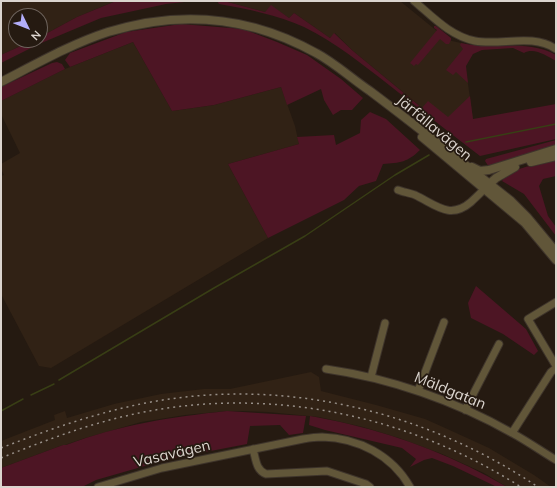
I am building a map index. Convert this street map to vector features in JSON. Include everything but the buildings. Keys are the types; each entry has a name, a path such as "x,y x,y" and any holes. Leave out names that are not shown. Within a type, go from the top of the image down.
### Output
{"street":[{"path":"414,1 446,28 460,36 475,41 543,42 556,49"},
{"name":"Järfällavägen","path":"1,82 80,42 108,32 142,24 182,18 224,21 256,28 288,39 316,53 403,115 462,162 525,223 556,260"},
{"name":"Järfällavägen","path":"370,92 400,119 485,185 511,201 527,217 556,252"},
{"path":"511,201 499,185 501,177 507,168 519,160 556,149"},
{"path":"398,190 414,195 445,210 454,211 461,209 473,200 492,174 507,168 556,156"},
{"name":"Järfällavägen","path":"462,162 480,170 507,168"},
{"path":"512,433 551,372 556,367 528,319 556,302"},
{"path":"418,391 444,322"},
{"path":"370,377 385,324"},
{"path":"465,410 499,344"},
{"name":"Mäldgatan","path":"326,369 370,377 418,391 465,410 512,433 556,460"},
{"name":"Vasavägen","path":"98,487 162,468 303,439 321,437 351,441 376,452 392,463 410,487"},
{"path":"253,449 257,467 261,472 266,474 327,471 366,484 370,487"}],"shaded area":[{"path":"1,1 116,1 77,17 48,33 48,8 8,8 8,48 16,48 1,55"},
{"path":"116,1 194,1 166,4 101,18 48,40 48,33 77,17"},
{"path":"217,1 224,1 265,12 271,5 289,18 294,13 330,38 334,33 353,51 422,108 428,101 448,117 470,96 473,119 556,104 556,139 480,156 358,61 327,39 304,27 283,19 252,10 219,4"},
{"path":"224,1 400,1 448,40 465,44 463,49 473,119 443,125 353,51 335,33 330,38 294,13 289,18 271,6 265,12"},
{"path":"181,24 243,29 277,42 307,55 341,79 363,98 352,110 341,110 333,115 324,100 321,89 287,105 281,87 214,105 172,111 133,42 70,67 65,60 70,53 126,32"},
{"path":"434,26 451,38 449,44 446,44 440,39 418,65 416,64 414,66 410,63 437,30"},
{"path":"133,42 172,111 214,105 281,87 295,126 299,144 228,164 268,238 51,368 39,366 1,294 1,176 4,175 1,169 1,164 20,153 1,114 1,101 65,69"},
{"path":"461,43 485,46 533,47 556,55 556,61 536,52 528,51 524,53 513,48 482,50 473,54 466,66 468,83 456,72 453,75 446,70 463,49 460,45"},
{"path":"16,48 31,48 1,63 1,55"},
{"path":"57,62 62,64 65,69 1,101 1,87"},
{"path":"370,112 386,119 420,150 412,157 403,161 383,164 376,181 359,186 344,200 268,238 228,164 299,144 297,137 334,135 336,145 360,133 361,120"},
{"path":"556,140 556,147 489,167 485,161 486,159"},
{"path":"556,160 556,176 543,179 539,186 548,216 556,227 556,236 524,194 502,181 506,176 519,169"},
{"path":"476,286 526,329 538,351 534,355 503,334 471,318 468,303"},
{"path":"311,372 319,377 321,391 425,419 489,448 551,487 507,487 484,473 442,454 399,438 363,427 319,417 242,411 185,415 141,422 63,445 1,468 1,441 55,420 54,415 65,411 67,418 114,404 161,394 204,389 230,389"},
{"path":"227,411 306,416 303,433 289,435 280,425 250,426 247,444 169,459 96,480 82,487 1,487 1,468 63,445 125,427 186,416"},
{"path":"310,416 370,429 410,442 450,458 507,487 497,487 453,466 432,458 410,467 416,459 402,448 309,425"}],"waterway":[{"path":"466,142 556,124"},
{"path":"59,380 305,236 395,175 429,155"},
{"path":"31,395 54,384"},
{"path":"1,411 23,399"}],"railway":[{"path":"1,448 68,424 136,405 188,397 241,394 293,397 345,405 396,418 445,437 493,460 538,487"},
{"path":"1,458 69,432 121,417 189,405 238,403 288,406 337,413 385,425 432,441 478,462 521,487"}]}
